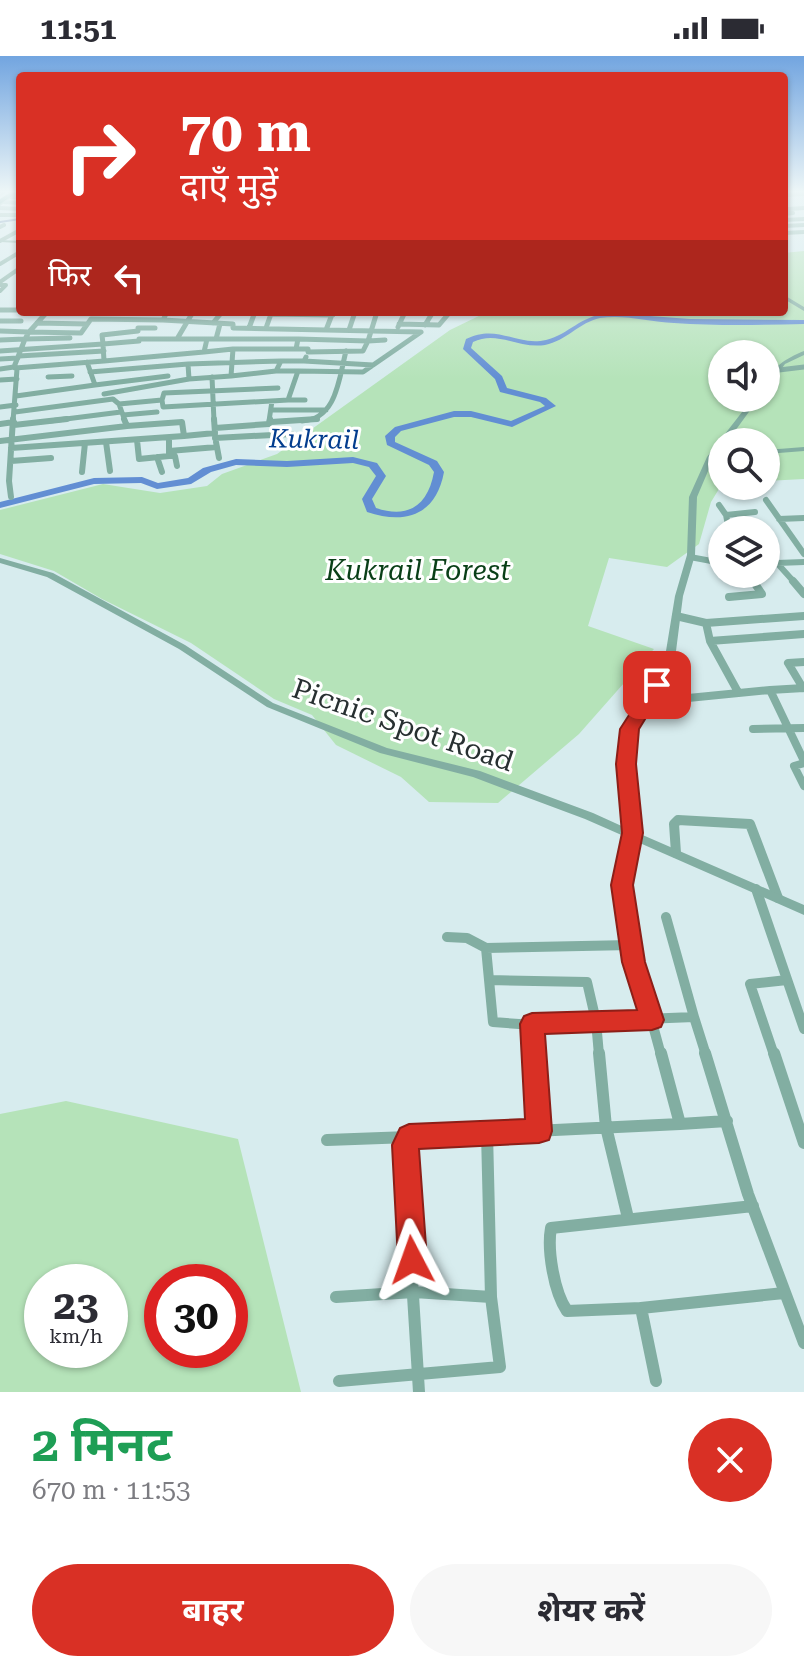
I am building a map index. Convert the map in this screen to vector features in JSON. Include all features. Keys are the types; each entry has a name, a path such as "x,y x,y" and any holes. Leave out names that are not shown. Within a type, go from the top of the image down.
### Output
{"street":[{"path":"0,291 6,285 1,281 16,270"},
{"path":"0,273 12,274"},
{"path":"11,497 9,481 17,379 14,368 25,339 43,316"},
{"path":"0,331 81,333 92,316"},
{"path":"135,358 142,316"},
{"path":"163,320 165,316"},
{"path":"177,339 190,316"},
{"path":"213,323 219,316"},
{"path":"249,328 254,316"},
{"path":"266,328 270,316"},
{"path":"307,329 312,316"},
{"path":"326,330 332,316"},
{"path":"349,330 354,316"},
{"path":"0,369 135,358 178,351 308,349 308,352 363,354 376,316"},
{"path":"397,332 403,316"},
{"path":"425,325 431,316"},
{"path":"399,324 439,325 447,316"},
{"path":"37,323 140,319 233,324 233,328"},
{"path":"0,321 21,321"},
{"path":"216,339 220,324"},
{"path":"104,361 102,335 155,328"},
{"path":"158,424 157,412 163,404 163,390 176,379 276,371 363,372 421,332 266,328 218,331"},
{"path":"0,340 70,338"},
{"path":"0,359 104,348 137,341 177,339 385,340"},
{"path":"204,352 207,339"},
{"path":"296,349 298,339"},
{"path":"231,376 233,349"},
{"path":"0,351 19,355"},
{"path":"0,470 11,458 85,443 169,438 270,423 312,421 331,406 346,351"},
{"path":"304,361 308,352"},
{"path":"780,369 787,360 804,353"},
{"path":"90,372 232,361 374,365"},
{"path":"276,371 281,361"},
{"path":"87,362 105,397 119,404 127,426"},
{"path":"188,364 189,379"},
{"path":"46,385 51,365"},
{"path":"780,370 804,367"},
{"path":"288,400 298,371"},
{"path":"315,383 318,372"},
{"path":"48,377 72,376"},
{"path":"16,396 168,376"},
{"path":"212,377 219,458"},
{"path":"0,380 17,379"},
{"path":"0,407 15,408 163,390 278,388"},
{"path":"119,404 305,400"},
{"path":"267,447 272,401"},
{"path":"184,405 184,436"},
{"path":"271,410 326,410"},
{"path":"0,424 157,412"},
{"path":"733,428 745,412"},
{"path":"0,441 182,422"},
{"path":"215,433 292,434"},
{"path":"169,438 169,454"},
{"path":"137,440 139,459 217,447"},
{"path":"106,442 110,471"},
{"path":"82,472 85,443"},
{"path":"780,451 804,449"},
{"path":"169,454 175,456 177,466"},
{"path":"0,455 51,458"},
{"path":"157,457 162,472"},
{"path":"680,1124 631,945 622,885 632,833 626,764 630,729 671,651 690,557 693,497 708,464"},
{"path":"0,482 9,481"},
{"path":"766,500 777,516"},
{"path":"719,505 726,515 755,512"},
{"path":"795,507 804,518"},
{"path":"780,519 804,518"},
{"path":"780,520 803,550"},
{"path":"690,557 708,560"},
{"name":"Picnic Spot Road","path":"0,560 50,575 182,647 270,705 384,751 476,774 632,833 804,910"},
{"path":"780,563 804,562"},
{"path":"780,566 804,594"},
{"path":"729,597 762,594 758,588"},
{"path":"676,616 706,623 804,616"},
{"path":"706,623 710,641 738,692"},
{"path":"710,641 804,634"},
{"path":"649,698 668,700 804,688 788,663 804,662"},
{"path":"770,690 804,762 794,766 804,786"},
{"path":"753,729 804,728"},
{"path":"676,853 674,824 678,820 750,824 778,898"},
{"path":"756,889 804,1029"},
{"path":"666,917 753,1206 804,1343"},
{"path":"447,937 467,938 486,948 631,945"},
{"path":"486,948 493,1022 532,1024 694,1017"},
{"path":"489,980 587,982 596,1021 606,1127 628,1218"},
{"path":"787,980 750,984 804,1143"},
{"path":"532,1024 539,1131"},
{"path":"327,1140 727,1121"},
{"path":"339,1381 500,1367 491,1297 487,1133"},
{"path":"409,1137 405,1145 419,1392"},
{"path":"753,1206 551,1228 549,1239 561,1302 567,1311 641,1308 784,1293"},
{"path":"336,1297 414,1292 491,1297"},
{"path":"641,1308 656,1381"}],"green space":[{"name":"Kukrail Forest","path":"788,254 804,254 804,479 780,480 780,428 708,428 708,500 712,500 699,544 667,567 609,558 588,626 654,649 579,734 498,803 429,802 401,777 336,745 312,715 274,699 191,643 102,599 54,571 0,554 0,510 103,484 160,493 207,486 222,474 277,454 450,330 479,316 788,316"},
{"path":"66,1101 238,1139 301,1392 0,1392 0,1114"}],"waterway":[{"name":"Kukrail","path":"0,505 94,481 142,480 157,486 191,481 207,470 236,462 287,464 353,460 373,465 381,476 367,499 371,510 383,514 406,514 425,504 432,496 439,472 433,463 390,443 390,436 398,429 454,414 471,414 512,424 551,406 543,400 503,390 499,378 467,349 469,341 493,335 543,343 600,316"},
{"name":"Kukrail","path":"628,316 690,322 804,322"}],"route":[{"path":"412,1260 406,1140 409,1137 539,1131 532,1024 652,1020 634,962 622,885 632,833 626,764 630,729 657,685"}]}
